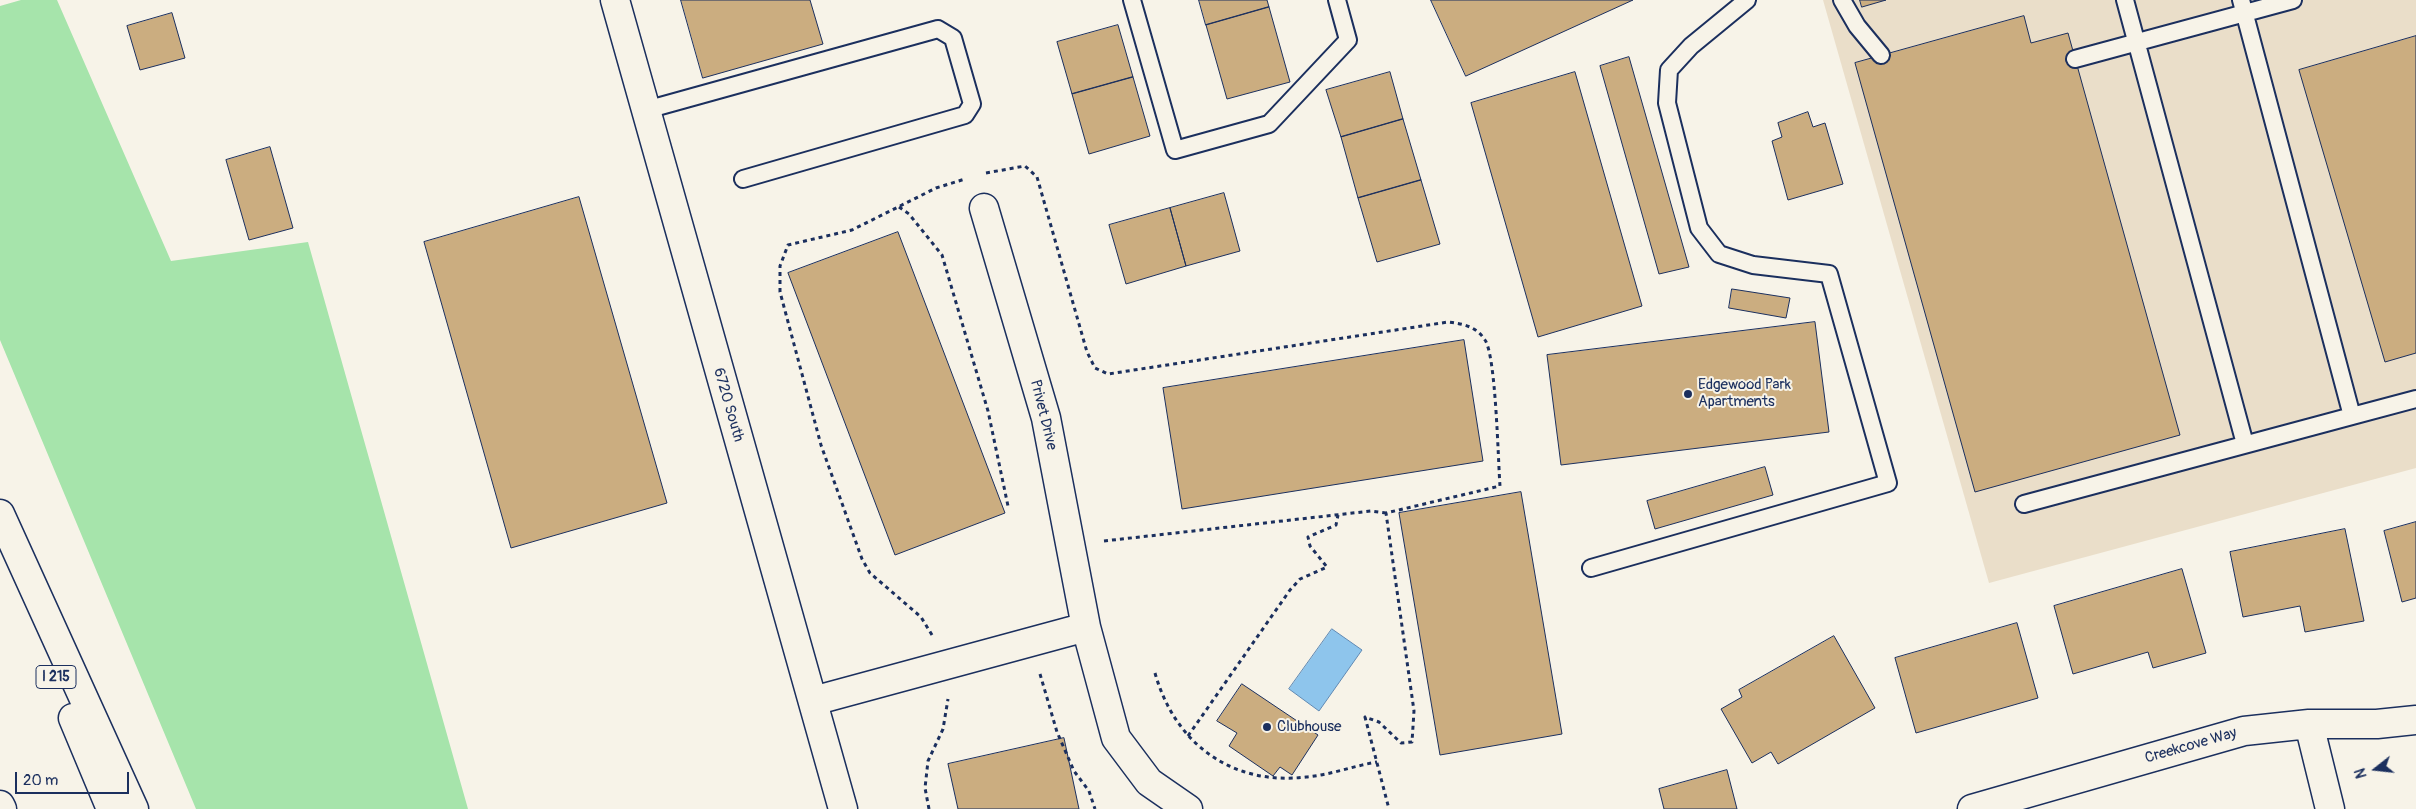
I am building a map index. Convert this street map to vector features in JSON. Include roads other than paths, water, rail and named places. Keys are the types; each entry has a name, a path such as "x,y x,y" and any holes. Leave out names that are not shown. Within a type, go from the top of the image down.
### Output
{"main road":[{"name":"6720 South","path":"615,0 843,809"},
{"name":"Privet Drive","path":"984,208 1046,418 1086,627 1116,738 1149,782 1188,809"},
{"path":"0,514 134,809"},
{"name":"I 215","path":"0,546 111,809"},
{"path":"813,701 1086,627"},
{"name":"Creekcove Way","path":"1972,809 2244,731 2309,724 2378,724 2416,720"},
{"path":"2309,724 2330,809"}],"lane":[{"path":"1132,0 1175,150 1270,124 1348,40 1337,0"},
{"path":"1591,568 1888,483 1829,274 1753,265 1719,254 1699,228 1667,103 1668,70 1690,46 1747,0"},
{"path":"1842,0 1857,26 1882,55"},
{"path":"2125,0 2246,444"},
{"path":"2075,59 2137,42 2243,7 2293,0"},
{"path":"2243,7 2352,416"},
{"path":"646,110 938,29 953,38 972,104 965,115 743,179"},
{"path":"2024,504 2416,399"}],"water":[{"path":"1332,629 1362,650 1319,711 1289,689"}],"place":[{"name":"Edgewood Park Apartments","path":"1688,394"},
{"name":"Clubhouse","path":"1267,727"}]}
